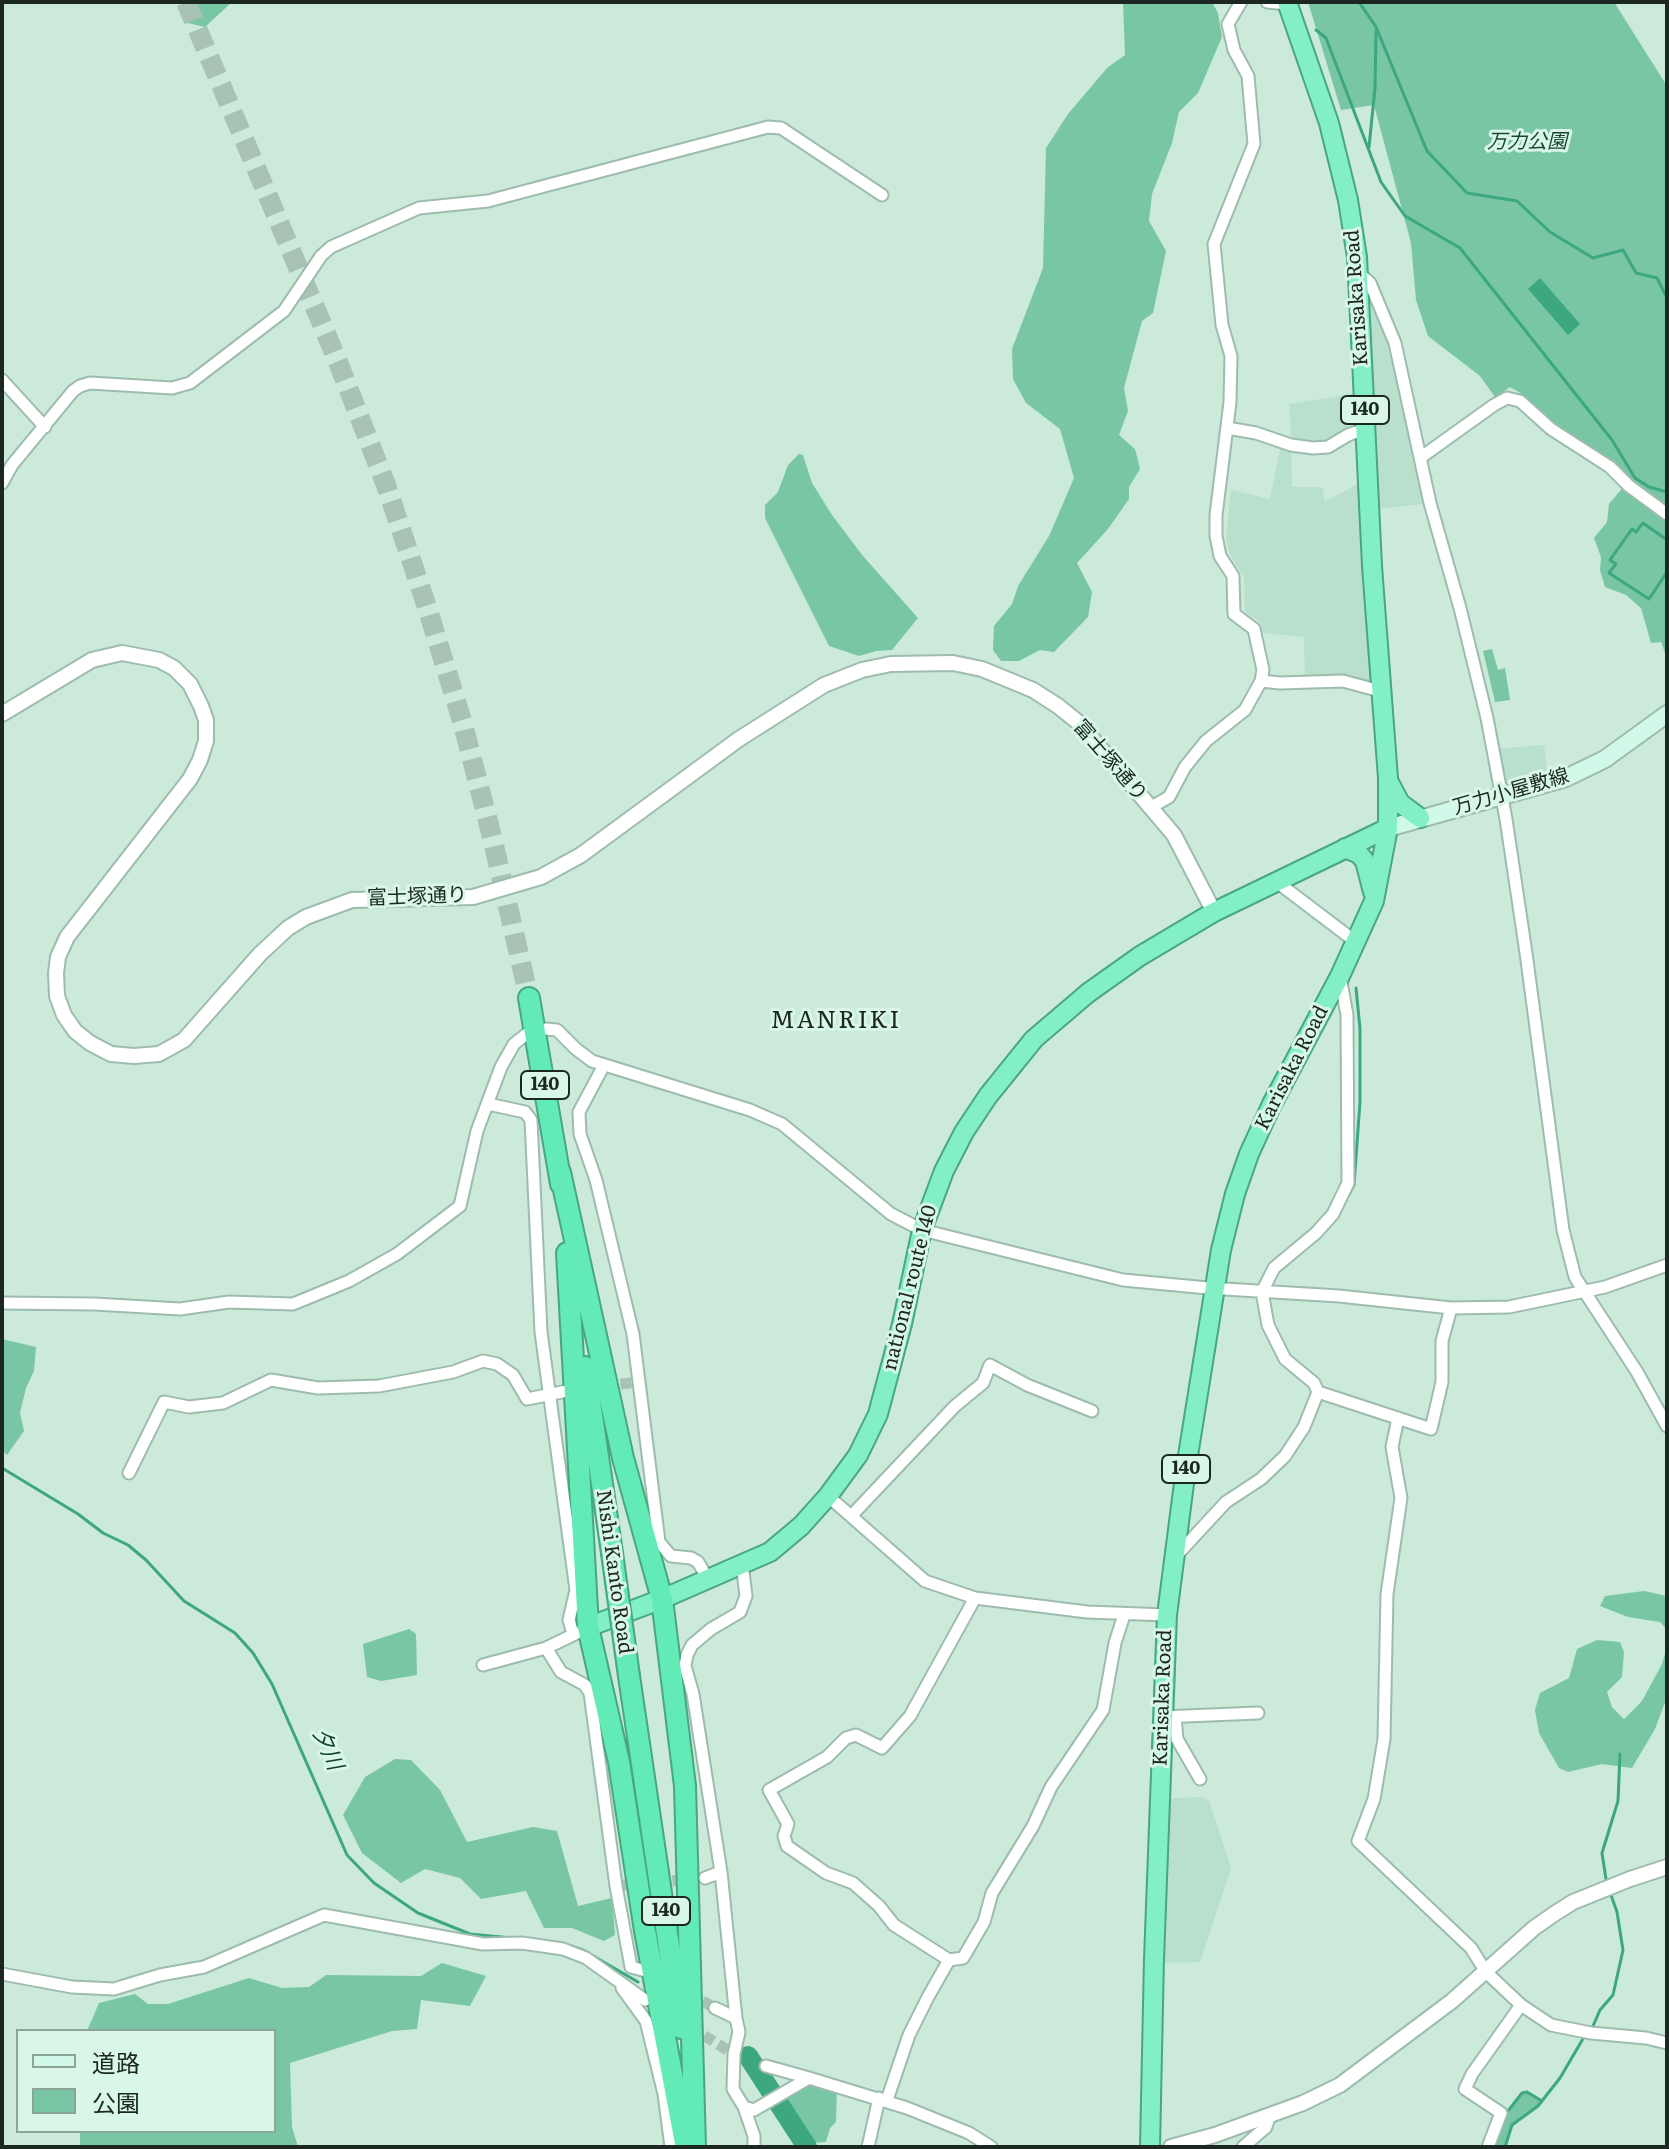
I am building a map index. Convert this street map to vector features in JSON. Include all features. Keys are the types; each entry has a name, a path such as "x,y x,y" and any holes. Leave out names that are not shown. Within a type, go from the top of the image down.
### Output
{"highway":[{"name":"Karisaka Road","path":"1150,2147 1168,1717 1167,1615 1214,1288 1235,1194 1249,1154 1340,976 1374,901 1388,828 1388,778 1380,691 1358,272 1348,200 1329,123 1288,3"},
{"path":"1388,778 1400,803 1420,818"},
{"name":"national route 140","path":"581,1631 770,1552 801,1526 828,1496 858,1455 878,1414 902,1324 922,1230 944,1171 964,1132 988,1096 1034,1039 1088,993 1140,956 1214,912 1388,828"},
{"path":"1345,848 1359,854 1365,861 1374,901"},
{"name":"Nishi Kanto Road","path":"529,998 560,1172 566,1236 664,1901 695,2147"},
{"path":"560,1172 623,1458 662,1599 685,1786 695,2147"},
{"path":"566,1236 581,1631 619,1762 645,1931 686,2147"}],"main road":[{"name":"万力小屋敷線","path":"1388,828 1566,778 1605,759 1667,714"}],"street":[{"path":"1150,808 1169,797 1185,767 1206,741 1245,710 1261,681 1263,670 1254,629 1234,614 1233,576 1220,556 1216,536 1231,356 1222,325 1214,244 1254,144 1248,76 1234,50 1228,24 1241,2"},
{"path":"1267,2 1288,3"},
{"path":"2,483 12,465 80,386 90,383 172,388 190,383 284,311 321,256 331,247 419,208 488,201 768,127 781,128 882,195"},
{"path":"1358,272 1370,283 1395,343 1420,458 1487,718 1502,797 1563,1230 1575,1277 1637,1372 1667,1426"},
{"path":"2,380 45,427"},
{"path":"1420,458 1507,398 1520,401 1551,429 1610,467 1629,486 1667,514"},
{"path":"1227,428 1313,448 1328,447 1365,429"},
{"name":"富士塚通り","path":"2,714 92,660 122,653 159,660 174,668 190,684 206,720 206,741 190,779 67,937 58,957 57,996 64,1015 75,1031 111,1054 159,1054 184,1040 260,954 288,928 306,917 352,900 473,897 541,877 581,855 739,739 800,700 824,685 871,668 925,662 953,663 1009,678 1033,690 1079,723 1174,835 1214,912"},
{"path":"1261,681 1343,681 1380,691"},
{"path":"1277,882 1356,942"},
{"path":"1173,1559 1226,1502 1261,1479 1285,1456 1304,1427 1318,1392 1314,1383 1285,1359 1268,1325 1262,1292 1274,1268 1316,1233 1333,1214 1348,1183 1347,1015 1340,976"},
{"path":"546,1029 557,1030 592,1061 750,1110 782,1124 879,1205 922,1230 1123,1280 1339,1296 1451,1308 1509,1307 1584,1292 1667,1265"},
{"path":"2,1303 180,1309 229,1302 293,1304 349,1281 397,1254 460,1206 477,1131 501,1067 514,1044 529,1032"},
{"path":"604,1065 579,1112 580,1134 596,1180 633,1334 659,1542 671,1556 698,1562 708,1579"},
{"path":"483,1665 546,1648 581,1631 569,1620 576,1590 541,1332 531,1120 525,1112 488,1104"},
{"path":"1318,1392 1431,1429 1442,1382 1442,1341 1451,1308"},
{"path":"129,1473 164,1402 189,1407 223,1403 271,1380 318,1388 379,1386 453,1372 483,1361 497,1364 513,1375 527,1399 567,1391"},
{"path":"853,1514 955,1406 983,1383 990,1365 1027,1385 1092,1411"},
{"path":"1398,1418 1392,1447 1401,1498 1387,1594 1384,1739 1374,1799 1358,1841 1471,1948 1486,1972 1521,2005 1551,2025 1667,2043"},
{"path":"828,1496 853,1514 925,1581 975,1598 1124,1615 1167,1615"},
{"path":"742,1563 746,1596 740,1612 711,1629 692,1645 685,1666 693,1694 721,1872 739,2032 734,2054 733,2089 744,2107 754,2136 754,2147"},
{"path":"975,1598 910,1716 882,1748 856,1735 846,1738 827,1757 769,1790 788,1824 784,1836 787,1846 826,1873 853,1883 879,1906 894,1925 949,1960 963,1958 984,1922 992,1893 1033,1826 1051,1787 1103,1710 1115,1643 1124,1615"},
{"path":"546,1648 561,1672 585,1685 590,1693 631,1967 646,1971"},
{"path":"1200,1779 1168,1717 1258,1713"},
{"path":"1171,2147 1215,2135 1303,2103 1340,2085 1486,1972 1534,1928 1573,1902 1667,1867"},
{"path":"705,1878 721,1872"},
{"path":"2,1974 72,1987 114,1989 160,1975 204,1967 324,1915 483,1944 522,1943 563,1949 586,1958 645,2000"},
{"path":"868,2147 883,2099 909,2035 949,1960"},
{"path":"617,1981 646,2021 664,2094 671,2147"},
{"path":"1488,2147 1501,2113 1465,2089 1472,2074 1521,2005"},
{"path":"715,2008 736,2018"},
{"path":"766,2066 883,2099 958,2128 991,2147"},
{"path":"744,2107 754,2110 809,2078"},
{"path":"1243,2147 1266,2127 1270,2114"}],"shaded area":[{"path":"1358,272 1395,343 1430,503 1370,510"},
{"path":"1540,278 1580,324 1568,335 1528,289"},
{"path":"1359,393 1358,425 1330,443 1292,444 1289,404"},
{"path":"1281,445 1291,448 1292,487 1322,487 1325,502 1361,482 1375,688 1305,682 1304,637 1263,633 1260,622 1245,612 1244,577 1230,555 1226,539 1231,490 1270,499"},
{"path":"1544,745 1548,784 1502,797 1493,749"},
{"path":"1202,1797 1209,1801 1231,1868 1200,1962 1154,1963 1160,1799"}],"green space":[{"path":"192,2 232,2 205,27 184,22"},
{"path":"1123,2 1212,2 1218,13 1222,37 1198,93 1179,112 1172,143 1152,194 1149,221 1166,251 1153,313 1142,321 1124,388 1128,411 1119,435 1135,449 1140,469 1129,487 1129,499 1108,529 1077,563 1092,592 1088,617 1054,652 1040,650 1019,661 1001,661 993,650 994,626 1012,604 1018,586 1049,536 1074,478 1060,429 1026,403 1013,379 1012,349 1043,268 1046,148 1068,114 1107,68 1125,55"},
{"name":"万力公園","path":"1308,2 1614,2 1667,86 1667,658 1661,642 1651,643 1641,608 1626,595 1605,587 1600,570 1601,557 1594,538 1607,522 1609,504 1630,479 1545,417 1519,392 1510,387 1495,397 1480,376 1428,336 1416,300 1411,243 1374,105 1341,110"},
{"path":"799,454 803,455 812,483 832,515 863,556 918,618 892,650 859,656 829,646 765,518 765,505 778,492 788,465"},
{"path":"1492,649 1498,670 1505,668 1510,700 1495,702 1483,651"},
{"path":"2,1339 36,1347 34,1371 20,1413 24,1431 7,1455 2,1450"},
{"path":"1644,1591 1667,1596 1667,1630 1660,1622 1628,1617 1600,1606 1605,1596"},
{"path":"409,1629 416,1634 417,1675 381,1681 367,1677 363,1644"},
{"path":"1597,1640 1620,1642 1624,1652 1622,1677 1607,1692 1612,1707 1624,1719 1642,1701 1662,1664 1667,1647 1667,1697 1655,1729 1632,1768 1602,1764 1568,1772 1559,1768 1539,1733 1535,1710 1540,1693 1569,1678 1577,1649"},
{"path":"395,1759 411,1760 440,1790 467,1842 533,1827 557,1831 578,1906 612,1898 615,1935 604,1941 572,1928 544,1928 526,1891 481,1899 460,1878 425,1869 401,1883 362,1853 343,1815 365,1777"},
{"path":"442,1963 486,1976 470,2006 421,2000 417,2029 392,2031 290,2063 292,2127 298,2147 80,2147 80,2133 276,2133 276,2029 88,2029 99,2003 135,1994 148,2004 168,2004 249,1978 282,1988 309,1987 326,1975 421,1976"},
{"path":"809,2078 837,2086 836,2122 830,2128 826,2142 812,2143 784,2093"},
{"path":"1527,2092 1542,2101 1536,2109 1512,2125 1505,2147 1493,2147 1504,2118 1522,2093"}],"waterway":[{"path":"1359,2 1376,27 1427,151 1467,193 1517,201 1550,232 1593,258 1623,250 1636,273 1657,278 1667,298"},
{"path":"1316,30 1326,38 1381,182 1405,216 1460,248 1612,440 1635,478 1649,487 1667,492"},
{"path":"1369,147 1375,88 1376,31"},
{"path":"1667,540 1643,523 1636,532 1632,529 1610,560 1616,564 1609,573 1649,599 1667,572"},
{"path":"1349,1194 1354,1185 1360,1102 1360,1029 1356,988"},
{"name":"夕川","path":"2,1468 78,1514 103,1533 128,1545 184,1601 235,1633 253,1653 272,1684 347,1855 374,1883 418,1913 470,1934 512,1938"},
{"path":"1606,1879 1602,1853 1618,1801 1620,1754"},
{"path":"1593,2026 1600,2010 1613,1995 1623,1950 1611,1895"},
{"name":"夕川","path":"571,1946 638,1982"},
{"path":"1505,2147 1512,2125 1538,2106 1560,2078 1584,2037"},
{"name":"夕川","path":"748,2056 807,2147"},
{"path":"1504,2116 1522,2093 1527,2092 1542,2101"}],"tunnel":[{"path":"186,2 338,362 386,485 463,724 529,998"},
{"path":"604,1386 639,1382"},
{"path":"623,1885 692,1879"},
{"path":"688,1993 715,2008"},
{"path":"690,2027 734,2054"}],"district":[{"name":"MANRIKI","path":"836,1021"}]}
